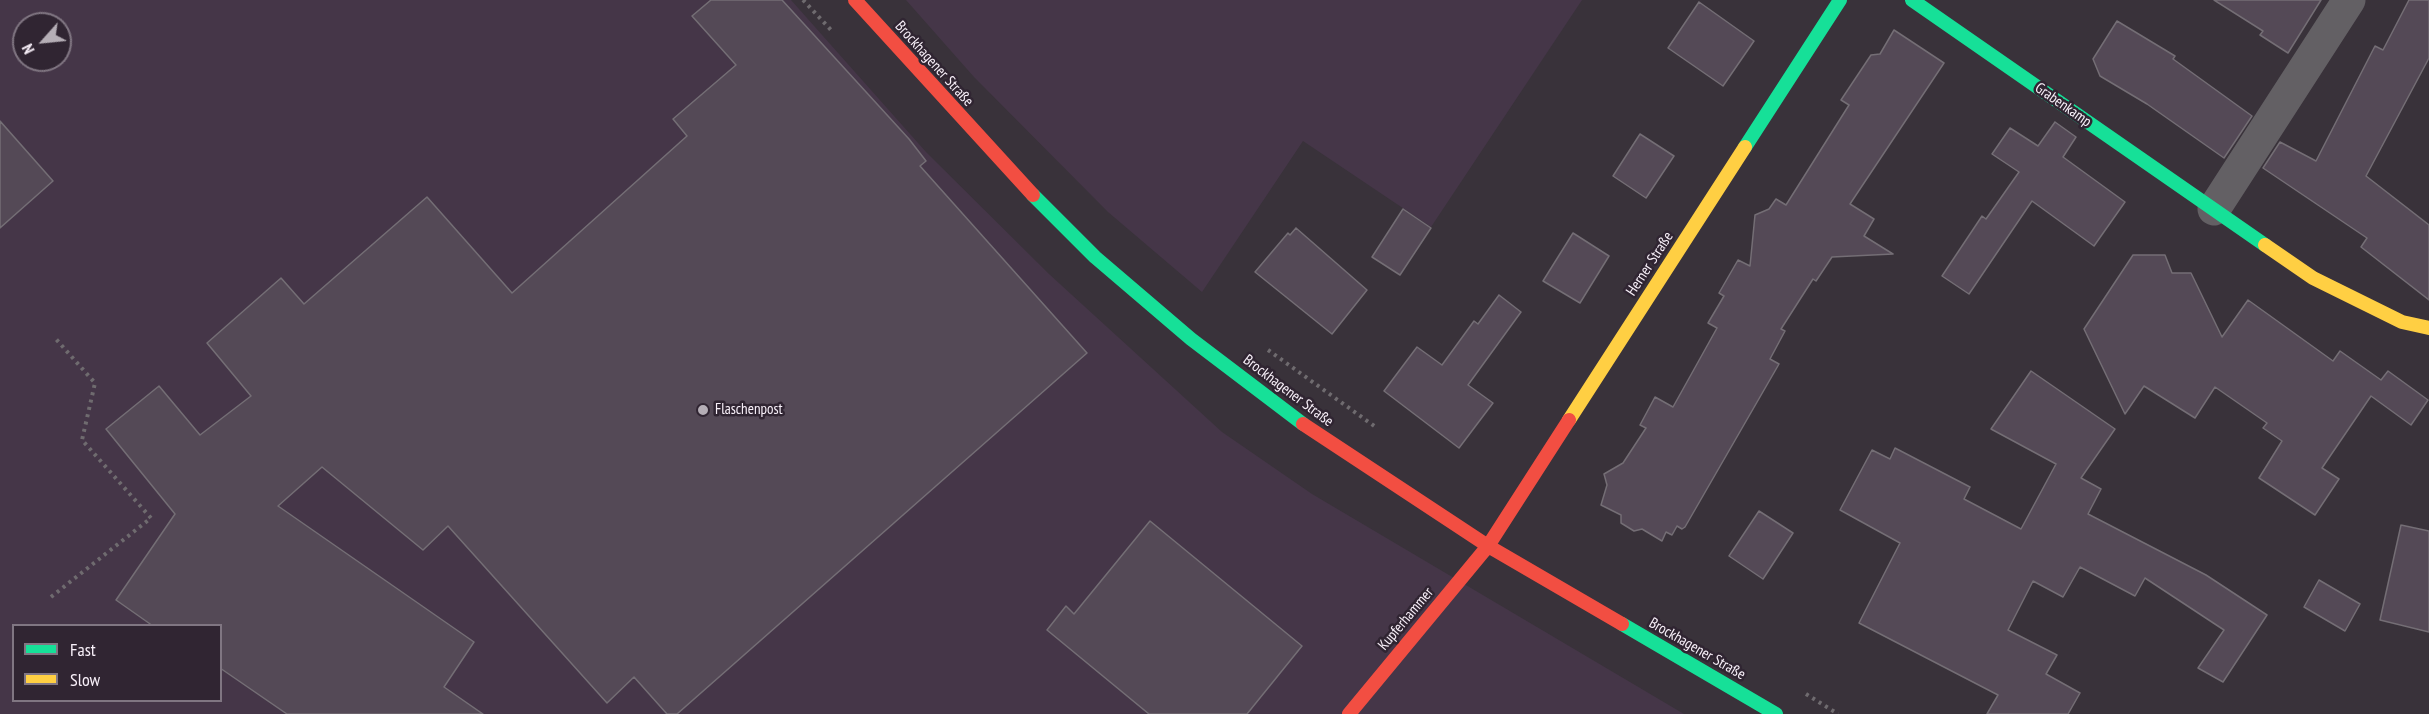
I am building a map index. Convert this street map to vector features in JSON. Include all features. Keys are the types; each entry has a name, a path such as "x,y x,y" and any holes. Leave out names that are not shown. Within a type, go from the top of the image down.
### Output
{"street":[{"name":"Brockhagener Straße","path":"855,0 1019,181 1095,257 1169,321 1316,433 1488,546 1776,714"},
{"name":"Herner Straße","path":"1488,546 1840,0"},
{"name":"Grabenkamp","path":"1912,0 2313,278 2402,322 2429,328"},
{"path":"2214,209 2349,0"},
{"name":"Kupferhammer","path":"1349,714 1488,546"}],"path":[{"path":"51,597 151,518 82,440 95,383 55,338"},
{"path":"1260,344 1384,433"},
{"path":"1798,690 1838,714"}],"shaded area":[{"path":"0,0 791,0 926,152 1049,274 1222,432 1312,494 1684,714 0,714"},
{"path":"906,0 1582,0 1431,227 1303,141 1202,292 1108,212 974,77"}],"building":[{"name":"Flaschenpost","path":"711,0 782,0 909,139 926,161 920,166 1087,353 677,714 667,714 634,677 607,703 448,526 423,550 322,467 278,506 474,642 444,687 483,714 287,714 222,669 222,624 150,624 116,600 175,514 106,429 159,386 200,435 251,396 207,343 281,278 304,304 427,197 512,293 687,136 673,119 736,65 692,16"},
{"path":"2214,0 2321,0 2288,53 2260,35 2263,31"},
{"path":"2409,0 2429,0 2429,58 2366,176 2429,225 2429,300 2361,247 2367,238 2263,168 2280,142 2316,161 2375,46 2383,50"},
{"path":"1699,2 1754,41 1723,86 1668,48"},
{"path":"2117,21 2175,56 2173,59 2252,116 2224,158 2147,104 2100,76 2093,59"},
{"path":"1894,30 1944,63 1850,204 1874,219 1864,236 1893,254 1832,257 1816,281 1813,279 1781,329 1785,331 1770,359 1779,364 1685,527 1682,529 1677,526 1672,535 1666,532 1662,541 1642,529 1634,531 1621,523 1621,515 1601,505 1607,485 1604,474 1623,463 1646,428 1640,425 1655,397 1673,407 1717,328 1708,323 1724,296 1719,293 1738,260 1750,266 1755,215 1769,209 1776,199 1786,205 1849,105 1841,100 1871,55 1880,54"},
{"path":"0,121 53,181 0,228"},
{"path":"2055,122 2076,137 2063,157 2125,202 2094,246 2032,201 1969,294 1942,276 1982,216 1986,219 2019,172 1992,154 2010,128 2038,146"},
{"path":"1640,134 1674,156 1646,198 1613,176"},
{"path":"1403,209 1431,228 1400,275 1372,257"},
{"path":"1296,228 1367,290 1332,334 1255,272 1288,233 1290,235"},
{"path":"1573,233 1609,256 1580,303 1543,281"},
{"path":"2133,255 2165,255 2172,273 2191,273 2222,337 2248,300 2333,361 2340,351 2381,380 2388,371 2428,400 2411,425 2371,396 2322,468 2339,479 2315,515 2259,478 2282,441 2263,428 2267,423 2215,387 2195,418 2144,386 2125,414 2084,329"},
{"path":"1499,295 1521,312 1468,385 1493,403 1459,448 1384,391 1417,347 1442,365 1474,321 1478,324"},
{"path":"2031,371 2115,429 2081,478 2101,489 2088,514 2206,575 2267,615 2223,682 2198,668 2224,630 2145,578 2135,596 2080,567 2063,597 2033,581 2008,630 2057,655 2046,674 2080,693 2068,714 1987,714 1998,695 1859,623 1900,543 1840,510 1872,450 1890,459 1895,448 1970,487 1964,499 2021,529 2056,464 1991,429"},
{"path":"1759,511 1793,533 1763,579 1729,556"},
{"path":"1150,521 1302,646 1247,714 1149,714 1047,630 1066,606 1074,614"},
{"path":"2401,525 2429,531 2429,632 2380,620"},
{"path":"2319,580 2360,604 2345,631 2304,607"}],"traffic: fast":[{"path":"1745,147 1840,0"},
{"path":"1912,0 2265,245"},
{"path":"1033,195 1095,257 1191,339 1303,424"},
{"path":"1622,624 1776,714"}],"traffic: slow":[{"path":"1569,420 1745,147"},
{"path":"2265,245 2313,278 2402,322 2429,328"}],"traffic: jam":[{"path":"855,0 1033,195"},
{"path":"1349,714 1488,546 1569,420"},
{"path":"1303,424 1488,546 1622,624"}],"place":[{"name":"Flaschenpost","path":"703,410"}]}
